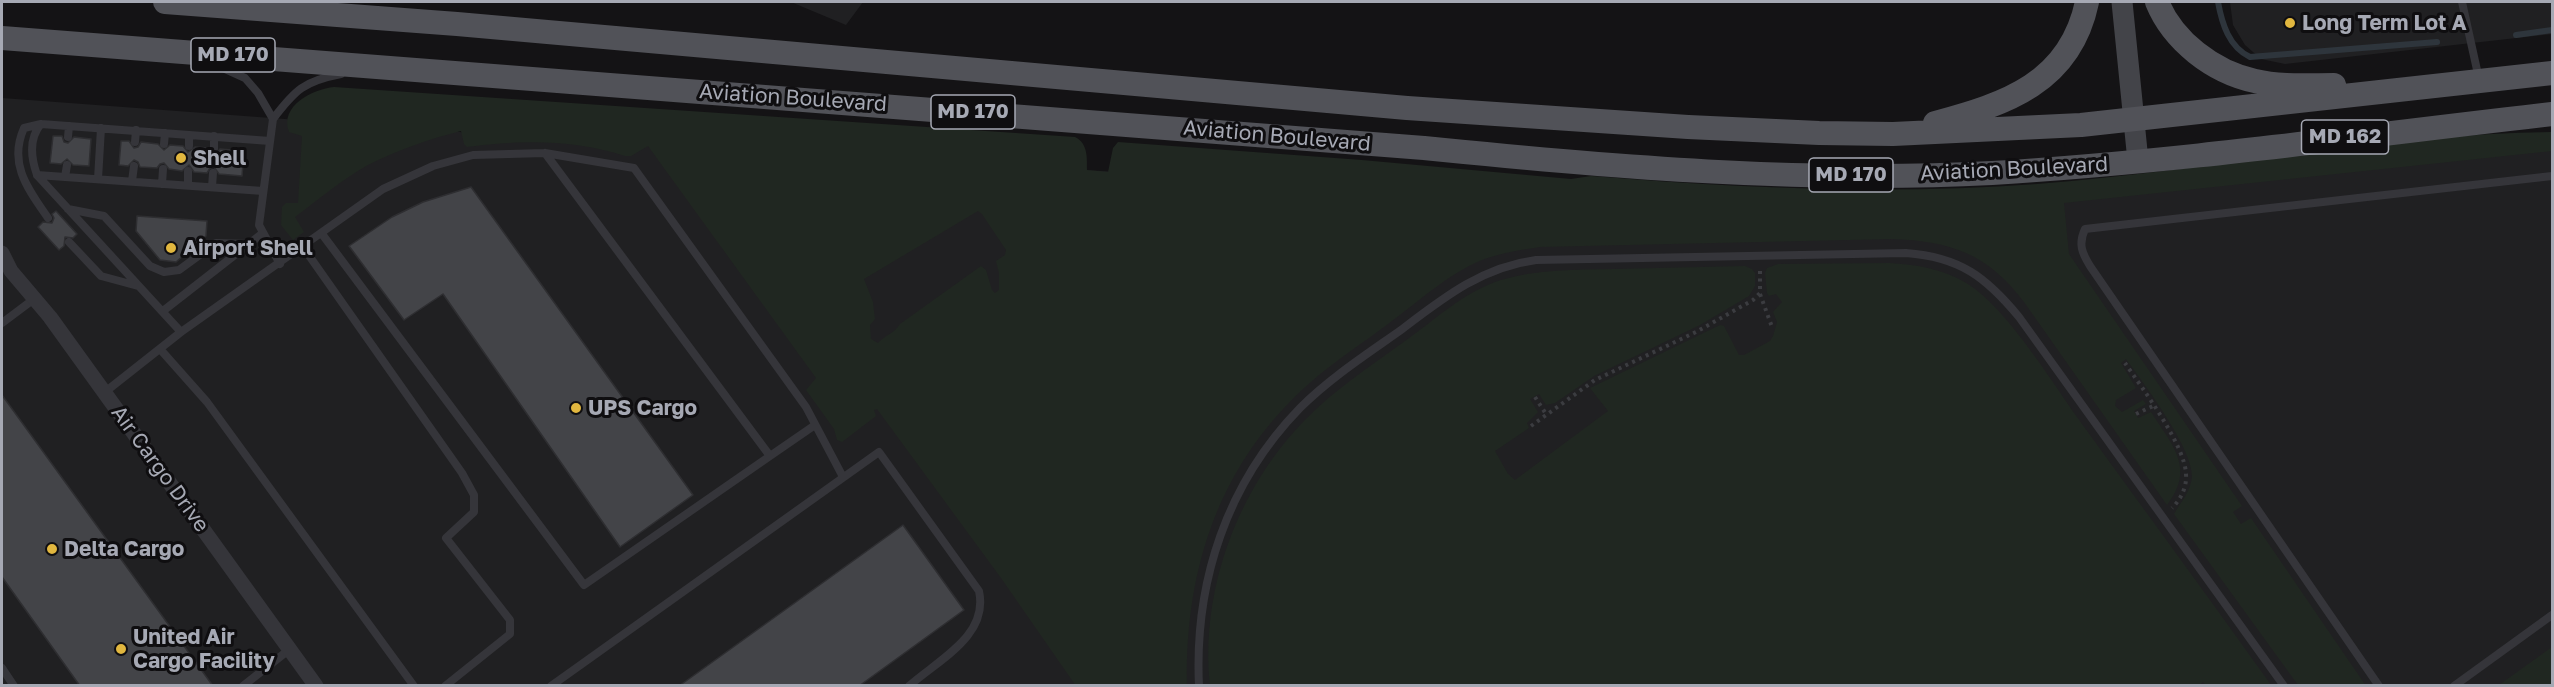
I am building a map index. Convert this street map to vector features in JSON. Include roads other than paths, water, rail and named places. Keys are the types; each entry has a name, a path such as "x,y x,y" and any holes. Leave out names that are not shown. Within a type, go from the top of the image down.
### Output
{"main road":[{"name":"Aviation Boulevard","path":"165,2 457,24 1407,108 1746,130 1893,134 2026,129 2134,121 2553,73"},
{"name":"MD 170","path":"1893,134 1972,113 2004,102 2026,91 2046,75 2075,38 2087,2"},
{"path":"2122,2 2138,161"},
{"path":"2157,2 2178,36 2203,58 2229,73 2256,82 2297,85 2430,87"},
{"name":"Aviation Boulevard","path":"2,38 1424,148 1564,162 1671,168 1900,175 1991,173 2138,161 2553,114"}],"street":[{"name":"Air Cargo Drive","path":"2,253 11,271 50,317 316,686"}],"lane":[{"path":"2462,2 2480,81"},
{"path":"183,51 245,78 258,93 273,119"},
{"path":"280,264 259,225 273,119 293,93 317,78 381,66"},
{"path":"48,218 22,181 18,156 19,141 24,128 41,124 270,141"},
{"path":"41,124 35,131 33,144 33,165 37,175 181,332"},
{"path":"68,137 69,126"},
{"path":"98,179 101,128"},
{"path":"135,142 136,130"},
{"path":"164,144 165,133"},
{"path":"189,135 189,146"},
{"path":"214,136 214,149"},
{"path":"545,153 770,456"},
{"path":"105,392 181,332 383,189 433,166 473,155 545,153 634,168 806,407 843,477"},
{"path":"65,177 67,165"},
{"path":"132,181 134,166"},
{"path":"162,184 163,169"},
{"path":"188,171 188,185"},
{"path":"212,187 213,173"},
{"path":"37,175 263,191"},
{"path":"2379,686 2090,266 2080,246 2085,229 2553,176"},
{"path":"68,209 104,216 150,266 164,273 179,270 216,243 250,244"},
{"path":"163,311 263,233"},
{"path":"322,234 584,585 815,424"},
{"path":"69,242 101,276 140,287"},
{"path":"303,247 462,473 474,495 474,512 446,538 510,620 510,634 445,686"},
{"path":"1199,686 1198,643 1201,609 1212,557 1231,508 1257,461 1277,434 1302,407 1341,374 1456,289 1502,266 1563,258 1923,254 1948,260 1973,272 1998,292 2019,317 2284,686"},
{"path":"2,323 34,299"},
{"path":"160,349 207,402 414,686"},
{"path":"551,686 879,452 979,591 982,604 968,638 909,686"},
{"path":"2454,686 2553,615"},
{"path":"243,686 290,649"},
{"path":"2,668 14,686"}],"waterway":[{"path":"2218,2 2232,41 2250,57 2437,42"},
{"path":"2516,35 2552,30"}],"place":[{"name":"Long Term Lot A","path":"2290,23"},
{"name":"Shell","path":"181,158"},
{"name":"Airport Shell","path":"171,248"},
{"name":"UPS Cargo","path":"576,408"},
{"name":"Delta Cargo","path":"52,549"},
{"name":"United Air Cargo Facility","path":"121,649"}]}
